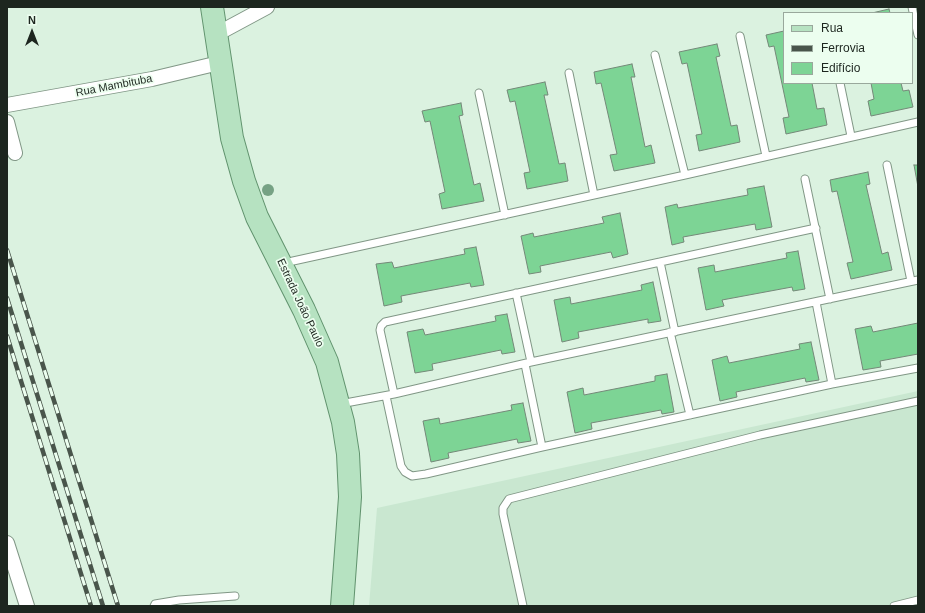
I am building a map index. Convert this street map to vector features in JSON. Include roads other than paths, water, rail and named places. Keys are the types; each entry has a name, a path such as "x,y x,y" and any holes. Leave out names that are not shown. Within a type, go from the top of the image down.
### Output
{"main road":[{"name":"Estrada João Paulo","path":"212,7 219,63 232,138 244,181 257,217 328,362 343,422 348,454 350,497 342,606"}],"street":[{"path":"216,35 267,7"},
{"name":"Rua Mambituba","path":"7,105 152,79 219,63"},
{"path":"7,122 15,152"},
{"path":"7,543 27,606"}],"lane":[{"path":"912,7 918,35"},
{"path":"740,36 766,156"},
{"path":"655,55 685,175"},
{"path":"569,73 594,195"},
{"path":"840,84 851,136"},
{"path":"479,93 505,215"},
{"path":"281,264 918,122"},
{"path":"338,404 386,396 528,363 914,281 887,165"},
{"path":"805,179 830,299"},
{"path":"394,394 380,330 381,326 385,322 816,228"},
{"path":"660,262 690,415"},
{"path":"516,293 542,447"},
{"path":"816,302 832,384"},
{"path":"386,396 401,466 405,472 412,476 832,384 918,368"},
{"path":"523,606 503,514 503,508 509,499 760,435 918,401"},
{"path":"154,606 155,604 179,600 234,596"},
{"path":"894,606 918,600"}],"railway":[{"path":"7,250 118,606"},
{"path":"7,298 103,606"},
{"path":"7,336 91,606"}]}
